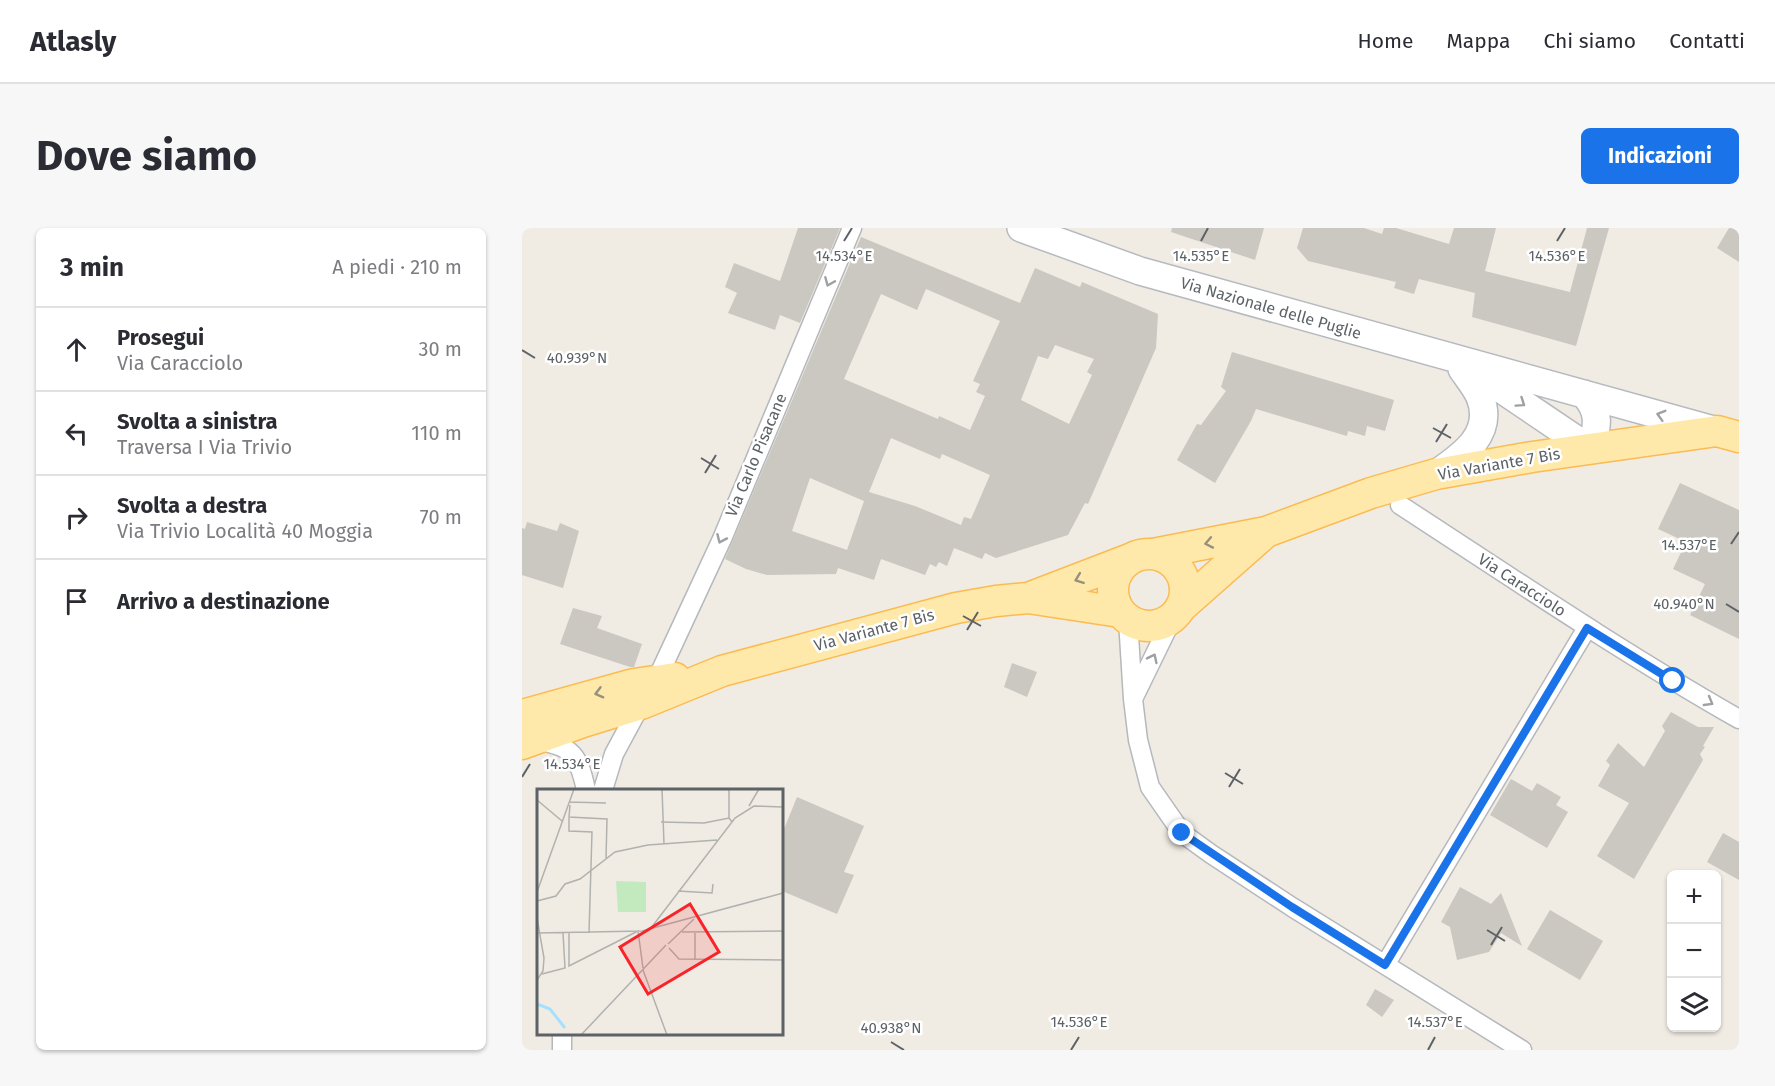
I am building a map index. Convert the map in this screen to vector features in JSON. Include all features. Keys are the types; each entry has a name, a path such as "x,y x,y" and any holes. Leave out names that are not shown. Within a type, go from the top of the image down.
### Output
{"main road":[{"name":"Via Nazionale delle Puglie","path":"1040,230 1140,272 1728,434"},
{"name":"Via Nazionale delle Puglie","path":"1455,358 1590,449"},
{"path":"1436,474 1462,456 1477,439 1484,420 1481,398 1455,358"},
{"path":"1584,394 1593,403 1597,420 1590,449"},
{"name":"Via Variante 7 Bis","path":"525,732 583,722 649,692 946,611 996,601 1028,598 1141,557 1266,532 1371,493 1436,474 1590,449 1728,434"},
{"name":"Via Variante 7 Bis","path":"1177,612 1266,532"},
{"path":"1141,557 1164,558 1174,564 1181,574 1184,585 1184,597 1177,612 1163,623 1152,626 1139,626 1124,616 1114,601 1112,589 1121,567 1141,557"},
{"name":"Via Variante 7 Bis","path":"1028,598 1124,616"},
{"name":"Via Variante 7 Bis","path":"525,732 634,684 649,692"}],"street":[{"name":"Via Carlo Pisacane","path":"603,789 614,754 649,692 722,538 852,228"},
{"name":"Via Caracciolo","path":"1400,505 1587,628 1739,719"},
{"path":"1133,699 1177,612"},
{"path":"1124,616 1138,741 1150,787 1182,833 1292,907 1522,1050"},
{"path":"1385,965 1587,628"},
{"path":"583,722 602,728 612,740 614,754"},
{"path":"525,732 566,748 581,768 586,789"},
{"path":"561,1050 562,1035"}],"building":[{"path":"798,228 840,228 800,323 780,315 775,330 728,313 737,293 725,287 734,263 780,281"},
{"path":"1172,228 1264,228 1255,260 1171,232"},
{"path":"1303,228 1364,228 1382,234 1384,228 1396,228 1449,244 1454,228 1496,228 1485,271 1570,292 1587,228 1609,228 1576,346 1472,317 1475,293 1419,279 1414,294 1394,288 1396,282 1308,261 1297,248"},
{"path":"1729,228 1739,228 1739,262 1717,248"},
{"path":"861,237 1020,303 1035,268 1080,287 1082,282 1158,314 1156,348 1088,504 1085,503 1068,535 996,558 985,553 982,559 954,548 947,566 939,562 936,567 930,564 925,575 881,559 874,580 838,568 836,574 767,575 746,569 725,559","holes":["926,289 1000,321 973,381 980,384 976,392 985,396 970,430 939,416 938,419 844,379 881,294 917,310","1055,345 1094,359 1087,372 1092,375 1069,424 1021,400 1038,356 1048,359","891,438 940,459 942,454 990,475 971,519 964,517 961,525 915,506 869,492","810,478 864,501 847,550 792,531"]},
{"path":"1232,352 1394,400 1385,431 1367,426 1365,436 1348,431 1347,436 1256,409 1215,483 1177,460 1197,424 1201,425 1226,391 1221,387"},
{"path":"1680,483 1739,510 1739,639 1690,615 1705,584 1673,569 1686,542 1658,529"},
{"path":"527,522 557,531 560,523 579,531 563,588 522,575 522,528 525,529"},
{"path":"573,608 602,616 597,628 642,644 634,667 560,644"},
{"path":"1012,663 1037,672 1027,697 1004,687"},
{"path":"1671,712 1698,727 1714,727 1700,754 1703,760 1634,879 1597,856 1629,803 1598,786 1610,765 1606,761 1618,743 1644,767 1665,731 1662,726"},
{"path":"1511,779 1532,791 1537,783 1561,797 1556,805 1568,812 1547,848 1490,815"},
{"path":"797,797 864,826 844,872 854,875 837,914 783,891 783,832"},
{"path":"1723,833 1739,842 1739,880 1707,862"},
{"path":"1460,887 1491,904 1501,893 1522,946 1501,933 1489,952 1457,960 1450,927 1441,922"},
{"path":"1550,910 1603,941 1580,980 1527,949"},
{"path":"1375,989 1394,1000 1382,1017 1366,1005"}],"route":[{"path":"1182,833 1292,907 1385,965 1587,628 1673,681"}]}
